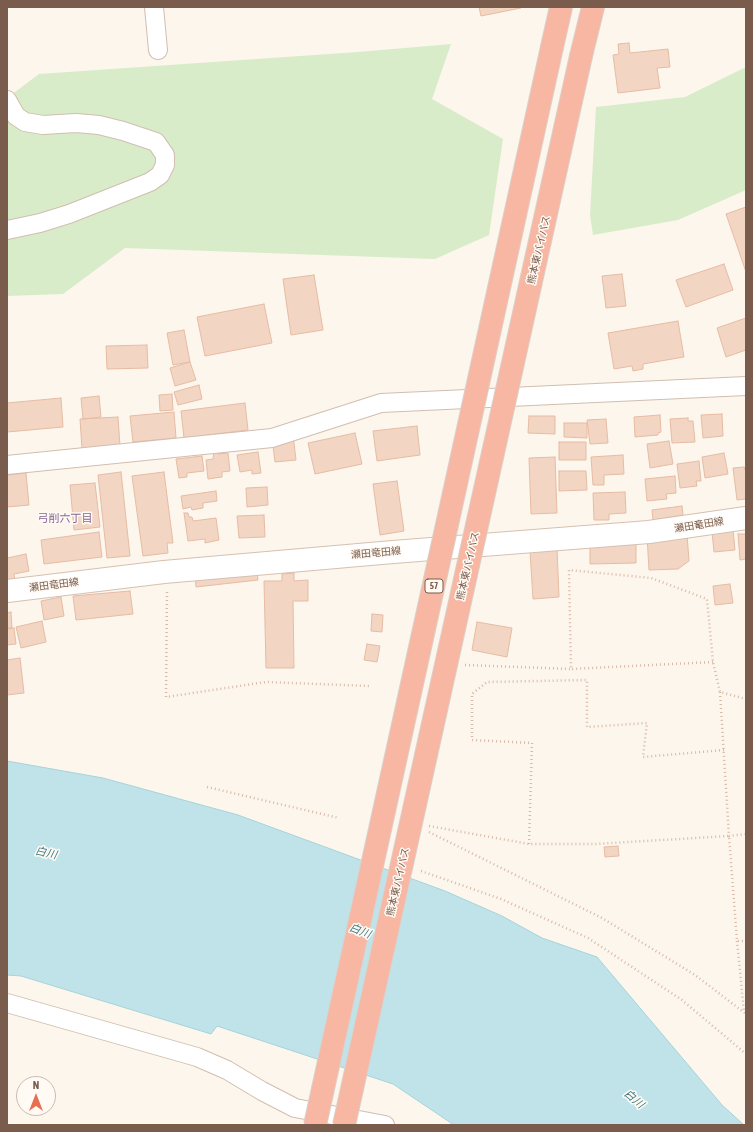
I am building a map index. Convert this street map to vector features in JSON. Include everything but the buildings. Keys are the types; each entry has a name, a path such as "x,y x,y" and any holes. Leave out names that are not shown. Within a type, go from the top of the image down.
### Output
{"highway":[{"path":"552,46 557,7"},
{"name":"57","path":"315,1125 561,7"},
{"name":"熊本東バイパス","path":"344,1125 593,7"}],"main road":[{"name":"瀬田竜田線","path":"7,591 164,572 649,532 746,518"}],"street":[{"path":"154,7 158,50"},
{"path":"7,100 16,116 25,122 44,125 76,123 111,128 156,142 165,155 165,165 160,175 150,182 40,224 7,230"},
{"path":"7,465 272,438 381,404 746,386"},
{"path":"7,1003 198,1057 227,1070 262,1091 295,1108 385,1125"}],"path":[{"path":"571,669 569,570 651,578 707,599 713,662 720,692 729,836 745,1013"},
{"path":"167,591 166,697 266,682 370,686"},
{"path":"447,664 571,669 713,662"},
{"path":"529,844 532,743 472,740 472,694 487,682 587,680 587,727 647,723 644,757 724,750"},
{"path":"720,692 746,699"},
{"path":"207,787 339,818"},
{"path":"411,823 529,844 595,844 746,834"},
{"path":"411,823 602,918 695,975 745,1013"},
{"path":"402,864 501,899 588,938 682,1000 746,1054"},
{"path":"738,941 746,941"}],"green space":[{"path":"451,44 432,99 503,139 489,235 435,259 125,248 63,294 7,296 7,98 39,74 358,52"},
{"path":"746,67 746,190 678,220 593,235 590,215 596,107 685,97"}],"water":[{"name":"白川","path":"7,761 103,778 238,815 445,891 502,916 542,938 597,957 722,1105 744,1125 454,1125 393,1084 217,1026 211,1034 21,976 7,975"}],"district":[{"name":"弓削六丁目","path":"65,519"}]}
